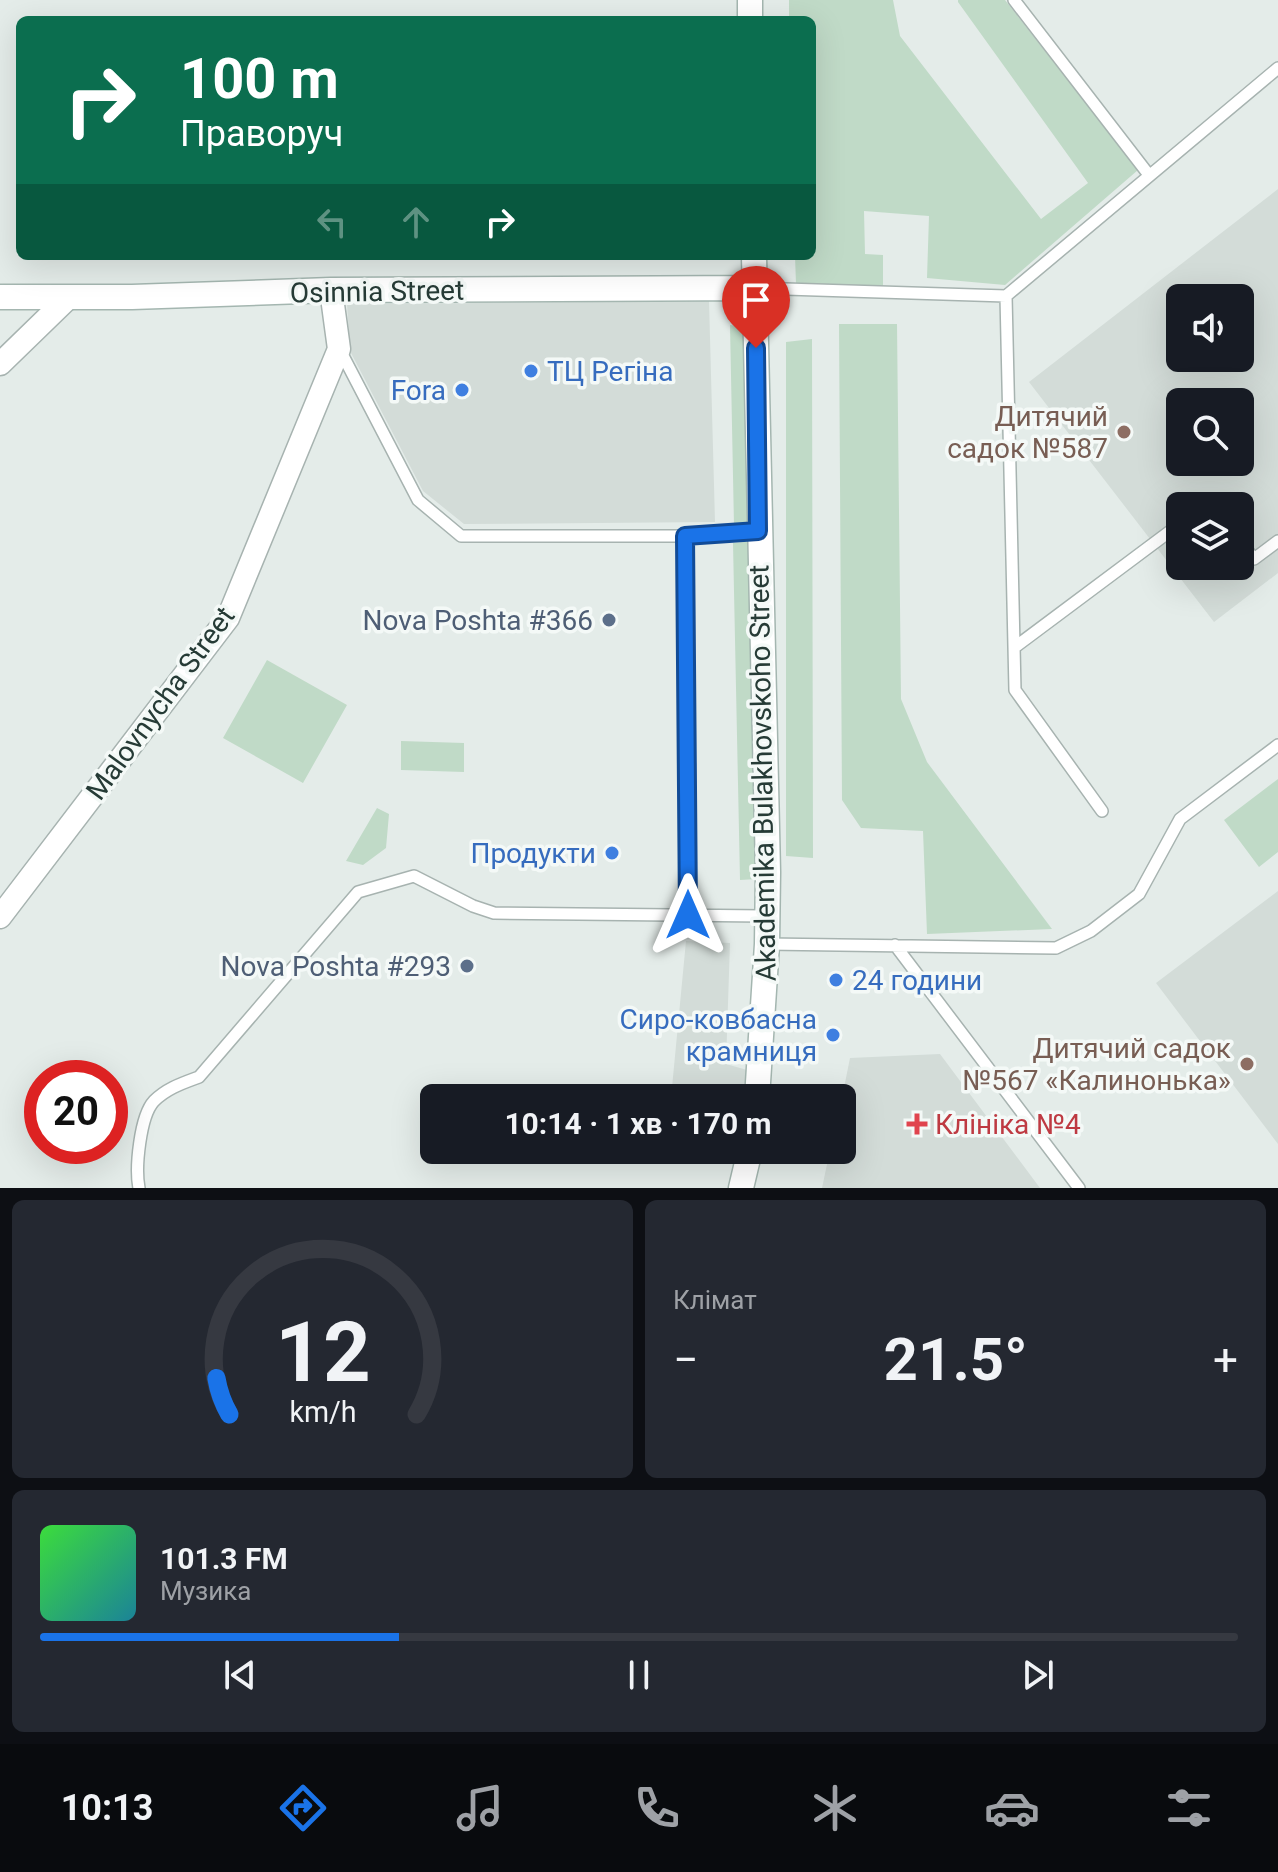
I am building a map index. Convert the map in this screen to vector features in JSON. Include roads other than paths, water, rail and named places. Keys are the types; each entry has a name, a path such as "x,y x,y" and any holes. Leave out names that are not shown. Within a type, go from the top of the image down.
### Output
{"street":[{"name":"Akademika Bulakhovskoho Street","path":"754,260 768,872 767,944 758,1084"},
{"name":"Osinnia Street","path":"0,297 68,298 331,290 754,288"},
{"path":"331,290 339,349"},
{"path":"0,364 68,298"},
{"name":"Malovnycha Street","path":"0,917 228,618 339,349"},
{"path":"741,1188 747,1164"}],"lane":[{"path":"1014,0 1149,175"},
{"path":"754,288 1006,296 1278,68"},
{"path":"1006,296 1015,690 1102,811"},
{"path":"339,349 418,500 461,536 685,536 758,531"},
{"path":"1015,647 1166,534"},
{"path":"685,536 688,915"},
{"path":"1254,559 1278,541"},
{"path":"767,944 1056,948 1091,931 1139,894 1180,819 1278,745"},
{"path":"139,1188 137,1176 142,1133 151,1104 168,1090 199,1077 358,892 414,876 473,906 494,913 767,916"},
{"path":"895,945 1079,1188"}],"place":[{"name":"ТЦ Регіна","path":"531,371"},
{"name":"Fora","path":"462,390"},
{"name":"Дитячий садок №587","path":"1124,432"},
{"name":"Nova Poshta #366","path":"609,620"},
{"name":"Продукти","path":"612,853"},
{"name":"Nova Poshta #293","path":"467,966"},
{"name":"24 години","path":"836,980"},
{"name":"Сиро-ковбасна крамниця","path":"833,1035"},
{"name":"Дитячий садок №567 «Калинонька»","path":"1247,1064"},
{"name":"Клініка №4","path":"917,1124"}]}
